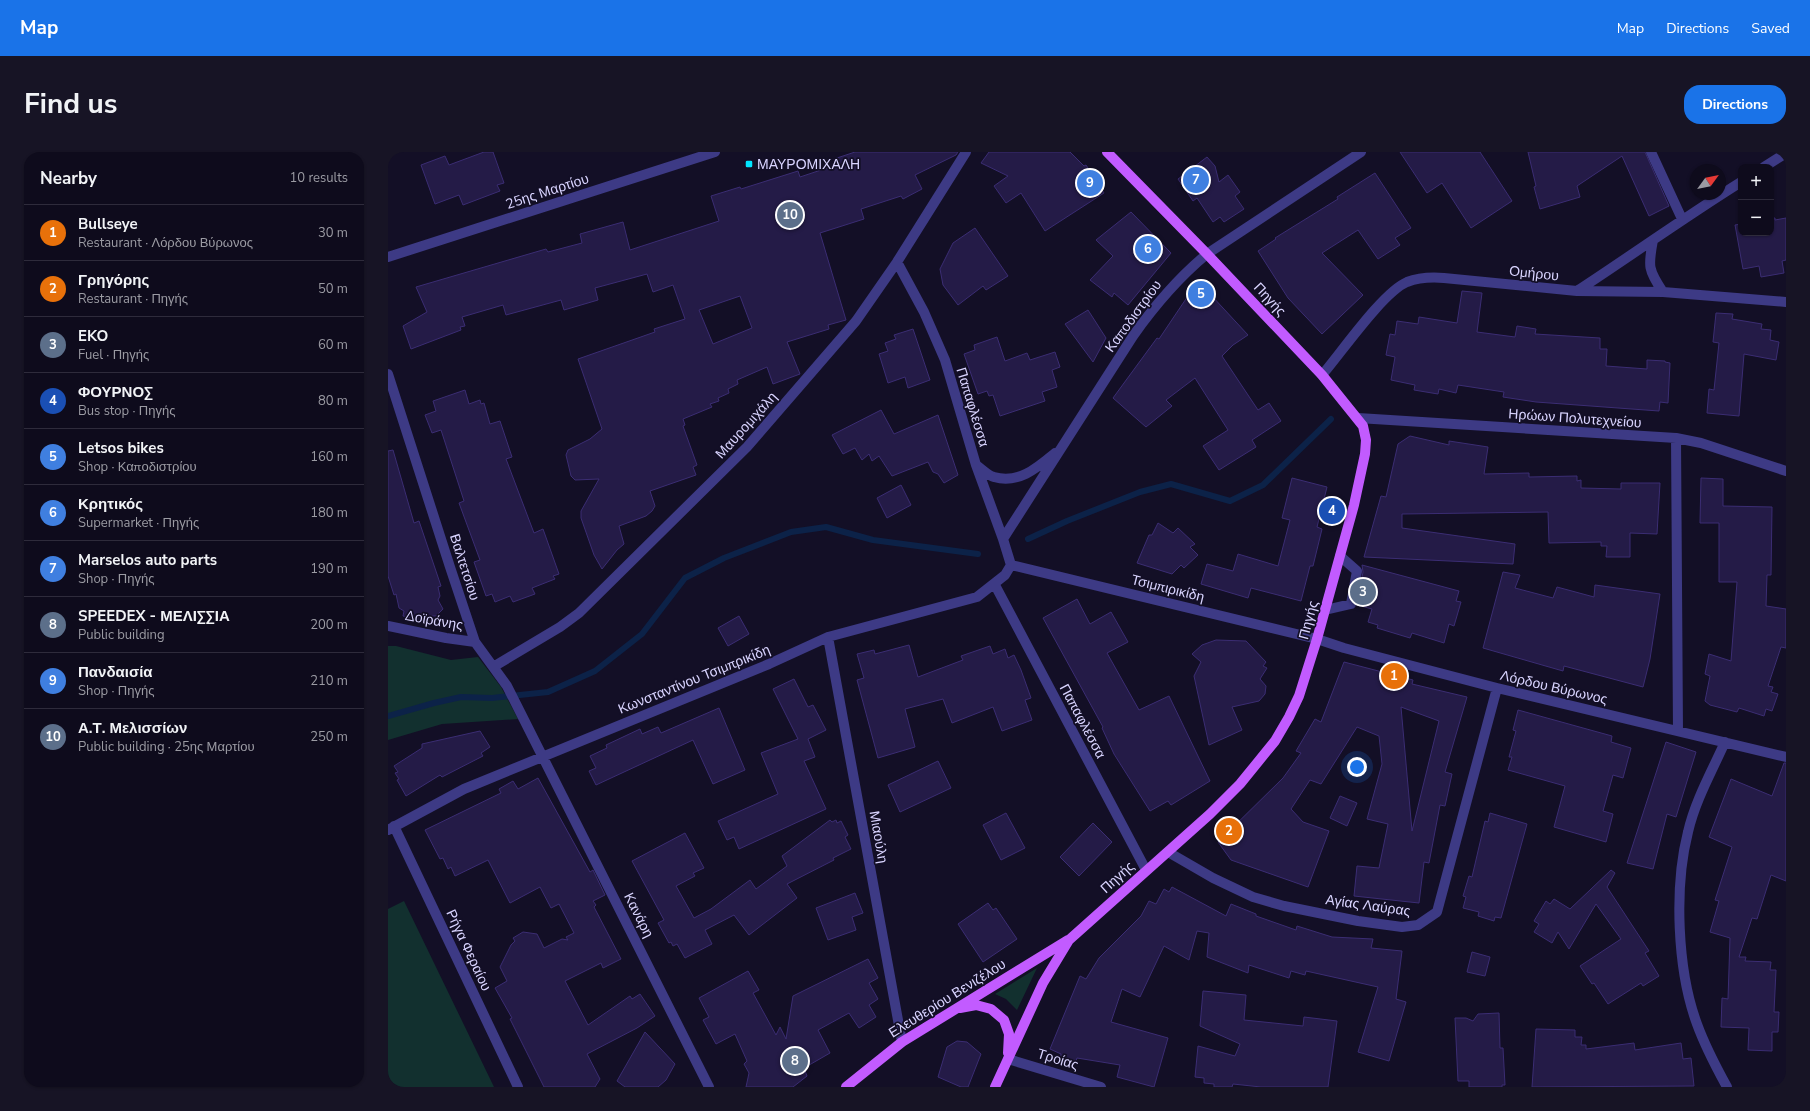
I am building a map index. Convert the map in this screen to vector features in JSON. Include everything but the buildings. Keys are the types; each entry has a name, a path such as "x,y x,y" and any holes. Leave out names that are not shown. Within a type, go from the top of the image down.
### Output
{"main road":[{"name":"Πηγής","path":"995,1087 1043,983 1069,940 1168,852 1240,784 1275,741 1299,696 1318,639 1354,505 1365,454 1365,434 1358,418 1322,375 1107,152"},
{"name":"Ελευθερίου Βενιζέλου","path":"846,1087 902,1042 1069,940"},
{"path":"955,1009 976,1005 991,1009 1004,1020 1009,1034 1008,1058"}],"street":[{"name":"25ης Μαρτίου","path":"388,256 715,152"},
{"name":"Μαυρομιχάλη","path":"494,667 560,627 579,612 748,447 856,321 897,262 966,152"},
{"name":"Καποδιστρίου","path":"1004,539 1133,336 1155,305 1184,273 1207,254 1362,152"},
{"path":"1651,152 1682,219"},
{"path":"1769,164 1786,153"},
{"path":"1577,291 1682,219 1738,184"},
{"path":"1653,240 1649,262 1653,278 1663,292"},
{"name":"Παπαφλέσσα","path":"897,262 924,312 945,360 976,465 1004,539 1011,564"},
{"name":"Ομήρου","path":"1322,375 1390,294 1406,282 1424,277 1577,291 1663,292 1786,302"},
{"name":"Βαλτετσίου","path":"388,374 475,642 508,686 543,756"},
{"name":"Ηρώων Πολυτεχνείου","path":"1358,418 1676,438 1701,443 1786,471"},
{"path":"1676,438 1678,731"},
{"path":"976,465 994,477 1013,478 1026,475 1035,470 1063,447"},
{"path":"1325,610 1352,604 1357,571 1340,556"},
{"name":"Κωνσταντίνου Τσιμπρικίδη","path":"391,828 464,789 769,664 828,637 977,597 995,585 1005,575 1011,564"},
{"name":"Τσιμπιρικίδη","path":"1011,564 1318,639"},
{"name":"Παπαφλέσσα","path":"995,585 1146,870"},
{"name":"Δοϊράνης","path":"388,626 446,638 475,642"},
{"name":"Μιαούλη","path":"828,637 902,1042"},
{"name":"Λόρδου Βύρωνος","path":"1318,639 1344,648 1498,688 1786,757"},
{"name":"Αγίας Λαύρας","path":"1168,852 1213,878 1259,899 1284,906 1358,921 1402,927 1418,926 1437,912 1498,688"},
{"path":"1725,742 1698,802 1688,831 1682,858 1680,912 1681,952 1686,986 1696,1023 1709,1054 1727,1087"},
{"name":"Κανάρη","path":"543,756 710,1087"},
{"name":"Ρήγα Φεραίου","path":"391,828 518,1087"},
{"name":"Τροίας","path":"1008,1058 1101,1087"}],"green space":[{"path":"388,646 396,646 451,660 478,657 501,687 518,719 442,724 388,740"},
{"path":"404,901 494,1087 388,1087 388,909"},
{"path":"1037,968 1017,1010 1006,999 995,994"}],"waterway":[{"path":"1028,539 1067,521 1140,492 1171,484 1230,501 1263,485 1331,419"},
{"path":"388,716 461,697 492,698 548,692 595,671 642,634 685,578 724,558 791,532 826,527 873,540 978,554"}],"place":[{"name":"ΜΑΥΡΟΜΙΧΑΛΗ","path":"749,164"},
{"name":"Marselos auto parts","path":"1196,180"},
{"name":"Πανδαισία","path":"1090,183"},
{"name":"Α.Τ. Μελισσίων","path":"790,215"},
{"name":"Κρητικός","path":"1148,249"},
{"name":"Letsos bikes","path":"1201,294"},
{"name":"ΦΟΥΡΝΟΣ","path":"1332,511"},
{"name":"EKO","path":"1363,592"},
{"name":"Bullseye","path":"1394,676"},
{"name":"Γρηγόρης","path":"1229,831"},
{"name":"SPEEDEX - ΜΕΛΙΣΣΙΑ","path":"795,1061"}]}
